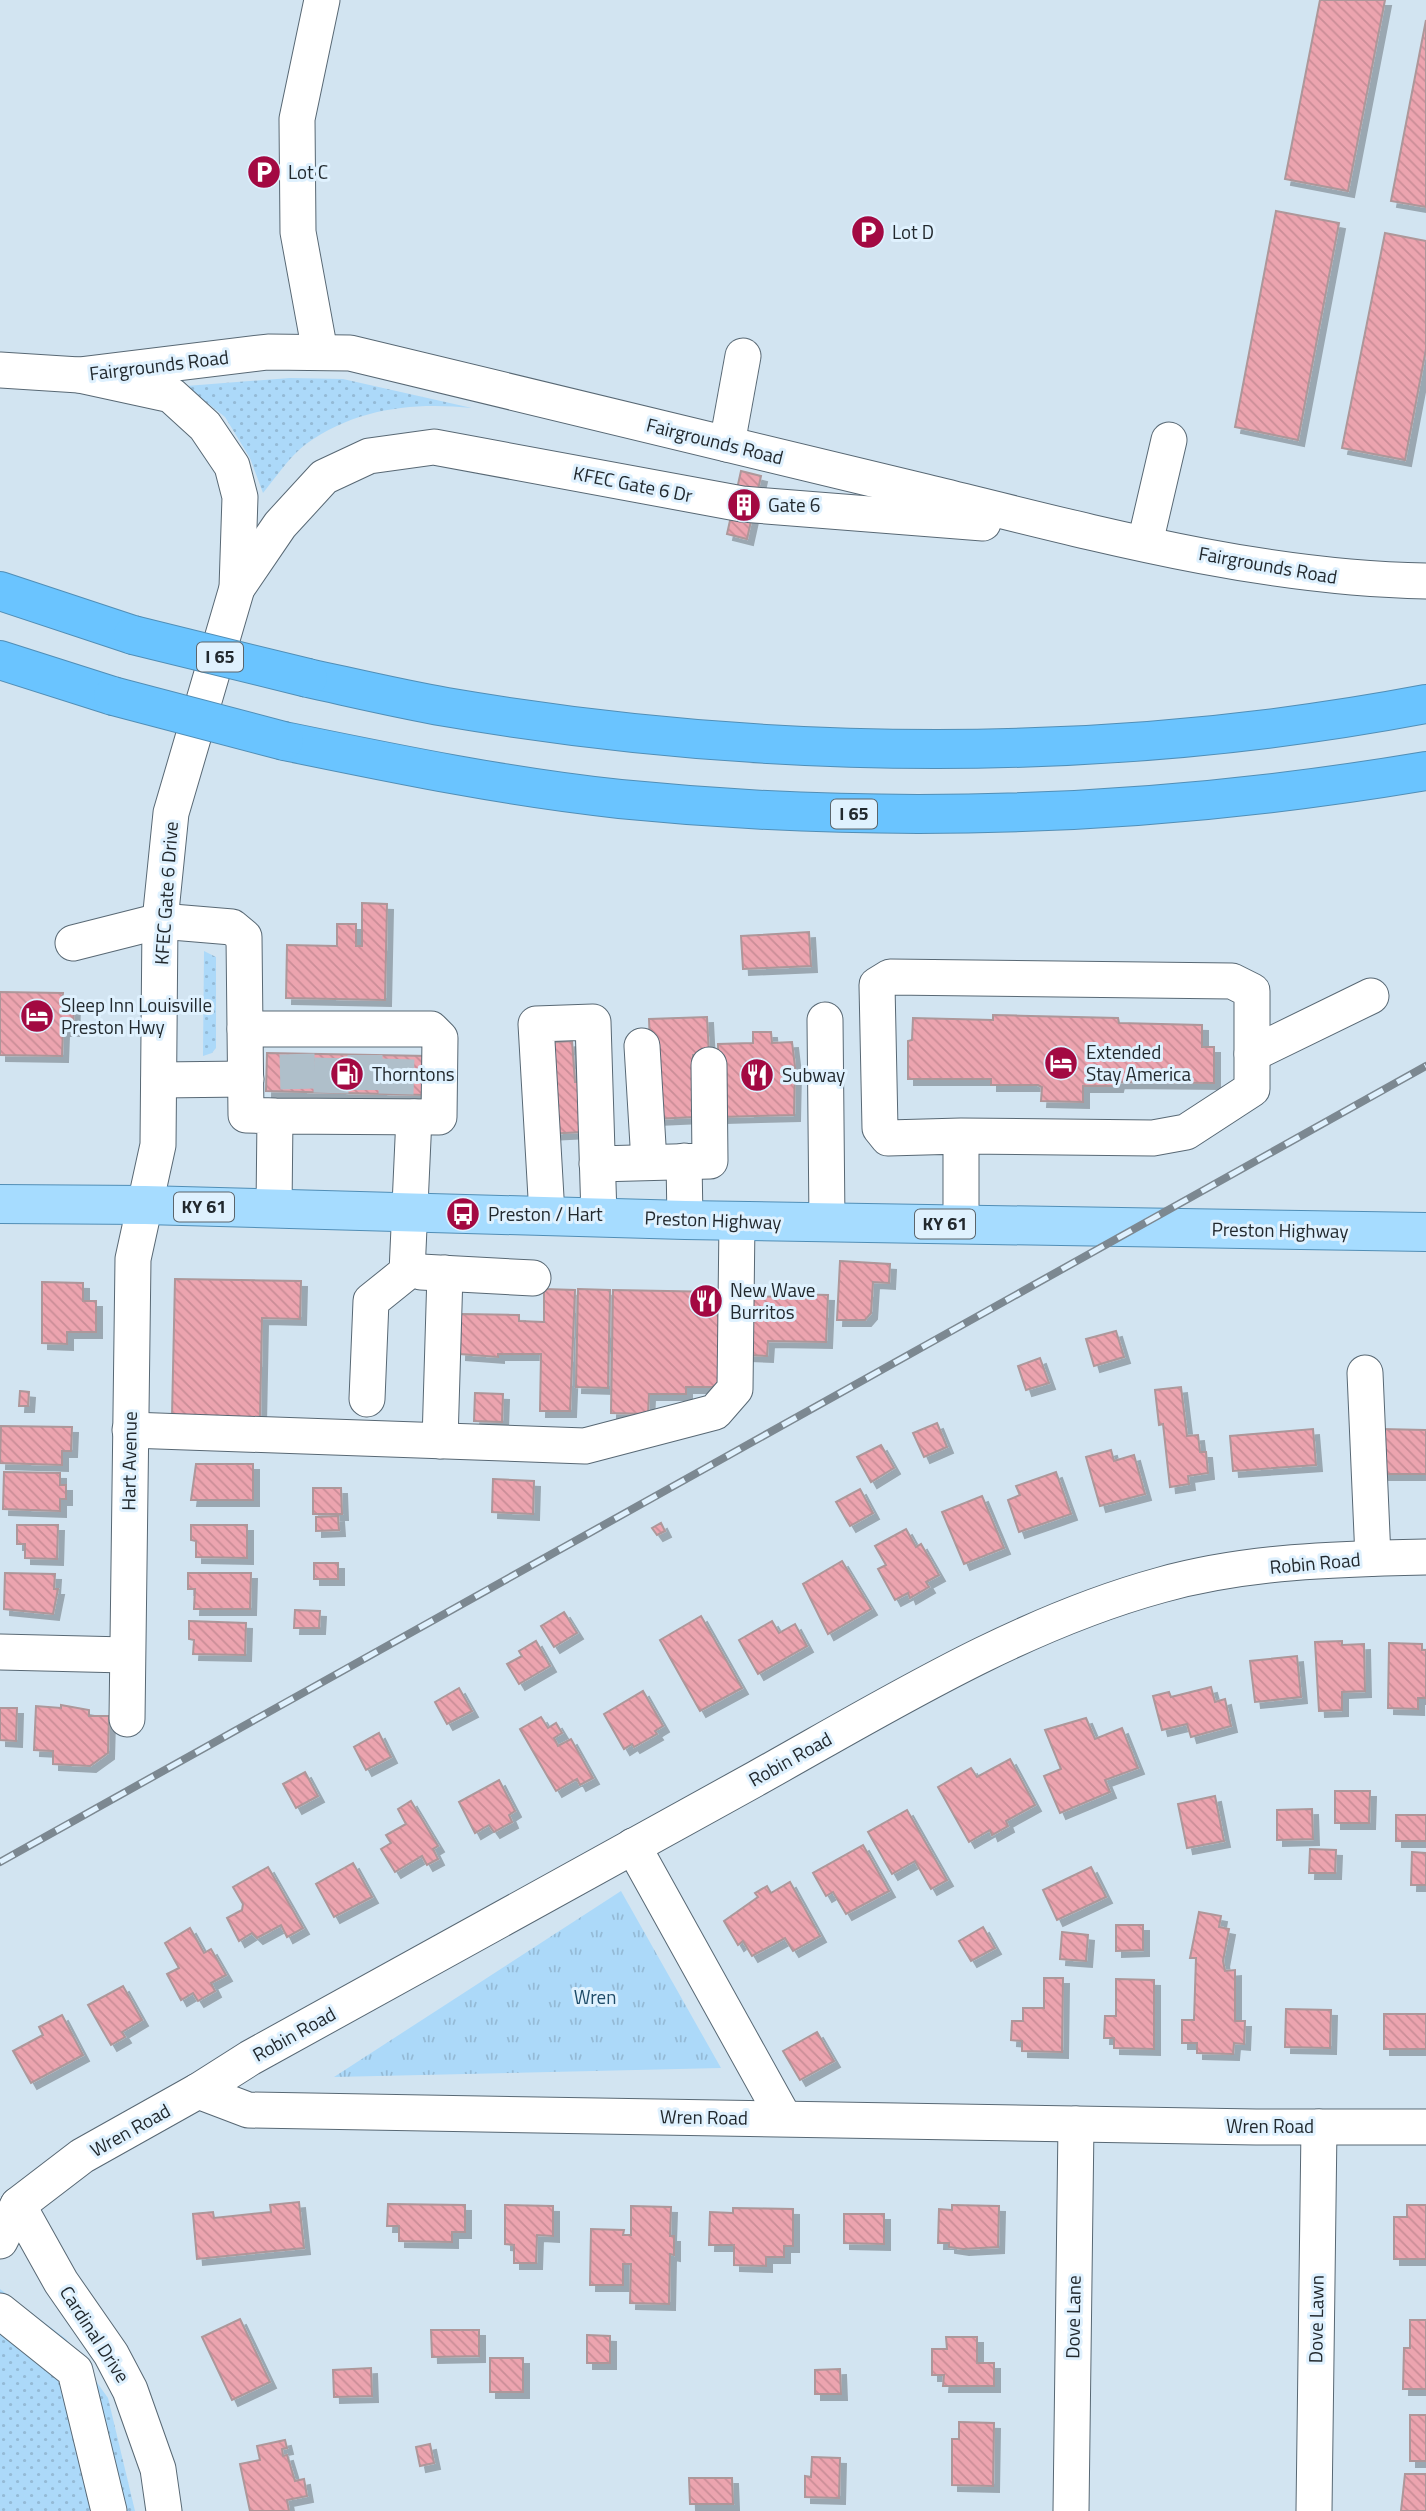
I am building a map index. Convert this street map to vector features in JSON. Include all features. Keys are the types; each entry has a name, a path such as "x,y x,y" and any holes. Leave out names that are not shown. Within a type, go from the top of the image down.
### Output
{"highway":[{"name":"I 65","path":"0,592 133,635 308,678 445,707 590,728 736,742 883,748 1033,747 1136,741 1290,726 1426,704"},
{"name":"I 65","path":"0,660 113,696 284,741 472,779 619,798 766,811 887,815 1057,812 1200,802 1340,786 1426,771"}],"main road":[{"name":"Preston Highway","path":"0,1204 145,1205 685,1220 1426,1232"}],"street":[{"path":"320,352 298,232 297,119 322,0"},
{"name":"Fairgrounds Road","path":"0,370 79,374 268,352 350,353 1145,543 1289,572 1346,578 1426,580"},
{"path":"727,444 743,356"},
{"path":"79,374 171,395 205,426 232,466 240,497 237,588"},
{"path":"1145,543 1169,440"},
{"name":"KFEC Gate 6 Dr","path":"237,588 280,526 324,477 369,456 434,446 742,504 1089,531"},
{"name":"KFEC Gate 6 Drive","path":"145,1205 158,1145 160,921 171,813 237,588"},
{"path":"73,943 160,921 232,927 244,937 245,1029 246,1079 246,1115 347,1107 439,1117 440,1038 431,1029 365,1042 297,1041 245,1029"},
{"path":"890,977 1232,981 1252,991 1252,1089 1186,1132 1153,1138 961,1136 888,1138 880,1128 877,985 890,977"},
{"path":"1252,1054 1371,996"},
{"path":"825,1020 827,1222"},
{"path":"547,1215 536,1024 593,1022 599,1216"},
{"path":"642,1046 649,1162"},
{"path":"597,1164 710,1161 709,1065"},
{"path":"159,1080 246,1079"},
{"path":"274,1209 347,1107"},
{"path":"347,1107 407,1212 407,1272"},
{"path":"961,1136 961,1225"},
{"path":"684,1161 685,1220"},
{"name":"Hart Avenue","path":"127,1719 133,1259 145,1205"},
{"path":"130,1430 585,1446 715,1412 735,1389 737,1221"},
{"path":"367,1399 372,1301 407,1272 533,1278"},
{"path":"440,1441 445,1273"},
{"path":"1364,1373 1373,1558"},
{"name":"Robin Road","path":"198,2091 250,2058 909,1693 1077,1613 1161,1585 1209,1574 1304,1561 1426,1557"},
{"path":"0,1652 126,1655"},
{"path":"633,1846 784,2118"},
{"name":"Wren Road","path":"9,2203 93,2150 198,2091 248,2110 1426,2127"},
{"name":"Dove Lane","path":"1071,2511 1076,2124"},
{"name":"Dove Lawn","path":"1314,2511 1319,2127"},
{"path":"0,2241 9,2203"},
{"name":"Cardinal Drive","path":"9,2203 111,2354 130,2390 158,2469 164,2511"},
{"path":"0,2311 75,2371 109,2511"}],"green space":[{"path":"290,378 343,379 472,408 407,407 365,415 345,422 300,449 263,493 250,458 225,417 186,386"},
{"path":"204,951 216,957 216,1048 212,1053 203,1056"},
{"name":"Wren","path":"621,1891 721,2068 334,2077"},
{"path":"0,2289 66,2339 108,2398 135,2511 0,2511"}],"building":[{"path":"1320,0 1385,0 1348,191 1285,179"},
{"path":"1426,20 1426,207 1391,201"},
{"path":"1276,211 1339,223 1298,440 1235,427"},
{"path":"1385,233 1426,241 1426,349 1405,460 1342,448"},
{"name":"Gate 6","path":"741,471 761,476 747,539 727,534"},
{"path":"362,903 387,904 385,1000 286,998 287,945 337,946 337,924 356,924 356,946 362,946"},
{"path":"809,932 811,966 743,969 741,936"},
{"name":"Sleep Inn Louisville Preston Hwy","path":"0,992 63,993 62,1003 74,1003 73,1030 63,1030 62,1056 0,1055"},
{"name":"Extended Stay America","path":"993,1015 1118,1018 1119,1023 1202,1025 1202,1047 1214,1047 1214,1083 1118,1082 1117,1086 1083,1086 1083,1102 1041,1101 1042,1087 1038,1085 991,1085 991,1079 908,1079 908,1041 912,1040 913,1018 993,1020"},
{"path":"707,1017 709,1055 693,1055 696,1117 653,1119 649,1019"},
{"name":"Subway","path":"753,1032 771,1032 772,1043 792,1042 795,1067 794,1115 720,1117 718,1044 753,1043"},
{"path":"572,1041 575,1082 580,1082 583,1132 545,1134 545,1043"},
{"name":"Thorntons","path":"267,1053 428,1056 426,1095 266,1091"},
{"path":"840,1261 890,1264 889,1283 873,1282 871,1313 865,1320 837,1320"},
{"path":"175,1279 301,1281 300,1319 262,1318 260,1418 172,1416"},
{"path":"42,1282 83,1283 83,1301 96,1301 96,1332 67,1332 67,1344 42,1343"},
{"path":"544,1289 575,1290 570,1411 540,1411 541,1354 498,1354 498,1357 460,1354 461,1314 519,1315 519,1321 544,1322"},
{"path":"578,1289 610,1290 608,1388 576,1387"},
{"path":"613,1290 721,1292 719,1387 686,1387 686,1394 649,1394 648,1414 611,1413"},
{"path":"789,1294 828,1295 826,1342 768,1341 767,1356 745,1355 747,1296 789,1297"},
{"path":"1116,1331 1124,1357 1094,1366 1086,1339"},
{"path":"1040,1358 1049,1383 1026,1390 1018,1366"},
{"path":"1181,1387 1187,1436 1198,1435 1200,1452 1206,1452 1208,1473 1188,1476 1189,1484 1170,1487 1163,1424 1159,1425 1155,1390"},
{"path":"20,1391 29,1392 28,1406 19,1406"},
{"path":"475,1393 503,1394 502,1422 474,1421"},
{"path":"937,1423 947,1447 924,1457 913,1433"},
{"path":"1,1426 72,1427 71,1451 62,1451 62,1465 0,1463"},
{"path":"1313,1429 1316,1465 1233,1471 1230,1436"},
{"path":"1381,1429 1426,1430 1426,1474 1380,1474"},
{"path":"881,1445 894,1468 871,1482 857,1457"},
{"path":"1111,1450 1114,1461 1134,1455 1145,1494 1100,1506 1086,1457"},
{"path":"196,1464 253,1464 253,1500 191,1500"},
{"path":"4,1472 60,1473 60,1485 66,1485 66,1499 60,1499 60,1511 3,1509"},
{"path":"1056,1472 1071,1514 1019,1532 1008,1500 1020,1495 1016,1486"},
{"path":"493,1479 534,1481 533,1514 492,1512"},
{"path":"313,1488 341,1488 342,1514 313,1514"},
{"path":"860,1489 873,1513 850,1526 836,1502"},
{"path":"982,1496 1004,1548 964,1564 942,1512"},
{"path":"338,1516 339,1530 316,1531 316,1517"},
{"path":"661,1523 665,1531 657,1535 652,1528"},
{"path":"17,1525 58,1525 57,1559 25,1558 25,1544 17,1544"},
{"path":"191,1525 247,1525 247,1558 196,1557 196,1541 191,1540"},
{"path":"906,1529 916,1547 921,1544 939,1575 926,1582 929,1587 910,1598 908,1593 895,1600 878,1569 886,1565 875,1546"},
{"path":"842,1561 871,1609 828,1634 803,1584"},
{"path":"314,1563 338,1563 338,1579 314,1579"},
{"path":"5,1573 55,1574 54,1589 58,1589 53,1614 4,1609"},
{"path":"188,1573 251,1573 250,1609 194,1609 195,1589 188,1589"},
{"path":"295,1610 320,1611 319,1628 294,1628"},
{"path":"564,1612 577,1633 554,1647 541,1626"},
{"path":"701,1616 742,1688 700,1711 660,1640"},
{"path":"189,1621 246,1623 245,1655 193,1654 194,1640 189,1639"},
{"path":"772,1621 779,1633 795,1624 807,1646 758,1674 739,1640"},
{"path":"536,1641 550,1666 519,1684 507,1664 522,1656 519,1651"},
{"path":"1342,1641 1342,1645 1364,1644 1365,1691 1342,1692 1342,1710 1319,1711 1315,1642"},
{"path":"1389,1643 1422,1644 1422,1650 1426,1650 1426,1698 1418,1698 1418,1709 1388,1708"},
{"path":"1297,1656 1301,1697 1255,1702 1250,1661"},
{"path":"1211,1687 1215,1702 1225,1699 1231,1726 1191,1737 1187,1724 1162,1730 1153,1696 1169,1692 1171,1697"},
{"path":"459,1688 472,1711 447,1724 435,1702"},
{"path":"643,1691 663,1726 655,1731 657,1734 634,1747 632,1744 624,1749 604,1714"},
{"path":"61,1705 89,1710 89,1716 109,1716 108,1753 90,1766 53,1764 53,1751 34,1750 36,1706 61,1708"},
{"path":"0,1708 17,1708 16,1741 0,1740"},
{"path":"541,1717 548,1728 556,1723 562,1733 554,1738 558,1746 571,1739 593,1778 580,1785 577,1779 556,1791 520,1729"},
{"path":"1086,1718 1095,1739 1122,1728 1138,1768 1105,1780 1110,1792 1060,1813 1044,1776 1061,1769 1045,1730"},
{"path":"379,1733 391,1757 366,1770 354,1747"},
{"path":"1010,1759 1035,1805 1006,1821 1008,1826 992,1835 990,1830 969,1842 938,1787 971,1768 977,1777"},
{"path":"305,1772 318,1796 296,1808 283,1784"},
{"path":"499,1780 515,1811 509,1815 512,1822 494,1832 489,1825 475,1833 459,1802"},
{"path":"1335,1791 1370,1791 1369,1823 1335,1823"},
{"path":"1215,1796 1224,1841 1187,1848 1178,1804"},
{"path":"411,1801 438,1846 433,1849 438,1859 427,1865 422,1856 395,1872 381,1849 391,1843 386,1835 406,1824 398,1809"},
{"path":"1312,1809 1313,1839 1277,1840 1277,1810"},
{"path":"907,1810 947,1880 931,1889 915,1861 892,1874 868,1832"},
{"path":"1396,1815 1426,1815 1426,1841 1396,1841"},
{"path":"863,1845 889,1891 846,1914 833,1892 826,1896 813,1873"},
{"path":"1310,1849 1336,1850 1335,1873 1309,1873"},
{"path":"1412,1852 1426,1853 1426,1885 1411,1885"},
{"path":"353,1863 372,1897 334,1917 316,1884"},
{"path":"268,1867 303,1928 287,1937 281,1925 257,1938 252,1933 239,1941 227,1918 242,1910 243,1904 233,1887"},
{"path":"1091,1867 1106,1897 1057,1920 1043,1890"},
{"path":"790,1882 820,1936 793,1951 785,1938 752,1956 743,1941 738,1945 724,1921 758,1897 755,1893 767,1886 771,1893"},
{"path":"1199,1912 1221,1916 1219,1927 1229,1929 1223,1961 1225,1971 1235,1970 1235,2021 1245,2021 1244,2044 1234,2043 1233,2054 1197,2053 1197,2043 1182,2043 1182,2020 1194,2020 1196,1958 1190,1958"},
{"path":"1116,1925 1143,1925 1143,1950 1116,1951"},
{"path":"983,1927 995,1948 971,1961 959,1941"},
{"path":"190,1928 204,1953 211,1949 226,1975 211,1983 215,1991 198,2001 193,1993 181,2000 167,1974 179,1968 165,1943"},
{"path":"1062,1932 1088,1935 1086,1961 1060,1959"},
{"path":"1044,1978 1063,1978 1062,2052 1022,2051 1022,2041 1011,2040 1012,2021 1023,2021 1023,2008 1044,2008"},
{"path":"1116,1979 1154,1980 1154,2049 1114,2048 1114,2038 1104,2038 1105,2016 1116,2016"},
{"path":"123,1986 142,2020 122,2032 125,2037 111,2045 88,2005"},
{"path":"1286,2009 1331,2010 1330,2048 1285,2047"},
{"path":"1384,2014 1426,2014 1426,2049 1384,2049"},
{"path":"62,2015 83,2055 31,2083 13,2051 43,2035 39,2027"},
{"path":"817,2032 834,2061 800,2080 783,2051"},
{"path":"299,2202 304,2248 197,2259 193,2214 213,2212 214,2218 271,2212 270,2205"},
{"path":"388,2204 465,2205 465,2232 452,2232 452,2242 399,2241 399,2226 387,2226"},
{"path":"505,2205 553,2206 553,2236 537,2235 536,2263 514,2263 514,2245 505,2244"},
{"path":"952,2205 999,2206 998,2247 963,2249 949,2247 949,2243 938,2243 939,2209 952,2210"},
{"path":"1407,2205 1426,2205 1426,2259 1394,2259 1394,2217 1407,2217"},
{"path":"631,2206 671,2207 670,2236 674,2236 674,2255 670,2254 669,2304 630,2303 631,2264 623,2264 623,2285 590,2285 591,2229 624,2230 623,2235 631,2235"},
{"path":"733,2208 793,2209 793,2246 784,2246 784,2257 766,2257 766,2266 734,2265 734,2245 709,2245 710,2212 733,2213"},
{"path":"844,2214 884,2214 884,2244 844,2243"},
{"path":"240,2319 270,2382 232,2400 202,2337"},
{"path":"1410,2320 1426,2320 1426,2389 1403,2389 1404,2348 1410,2348"},
{"path":"431,2330 479,2330 479,2356 432,2357"},
{"path":"587,2335 610,2336 610,2363 587,2363"},
{"path":"946,2337 977,2337 977,2363 994,2363 994,2386 943,2386 944,2375 932,2375 932,2349 947,2349"},
{"path":"490,2358 523,2358 523,2392 490,2392"},
{"path":"371,2368 372,2396 334,2397 333,2370"},
{"path":"840,2369 841,2394 815,2394 815,2370"},
{"path":"1410,2415 1426,2415 1426,2461 1410,2461"},
{"path":"959,2422 994,2423 993,2486 952,2485 952,2439 959,2439"},
{"path":"285,2440 287,2448 282,2449 283,2456 287,2455 295,2481 304,2479 307,2496 287,2500 289,2511 250,2511 240,2464 260,2460 257,2446"},
{"path":"430,2444 434,2463 420,2466 416,2447"},
{"path":"812,2457 840,2458 839,2498 805,2497 805,2476 811,2477"},
{"path":"1405,2474 1426,2474 1426,2511 1401,2511"},
{"path":"689,2478 732,2478 733,2504 690,2504"}],"tunnel":[{"path":"297,1054 298,1092"},
{"path":"331,1093 332,1054"},
{"path":"365,1055 365,1093"},
{"path":"396,1094 397,1055"}],"railway":[{"path":"0,1862 1426,1066"}],"place":[{"name":"Lot C","path":"264,172"},
{"name":"Lot D","path":"868,232"},
{"name":"Gate 6","path":"744,505"},
{"name":"Sleep Inn Louisville Preston Hwy","path":"37,1016"},
{"name":"Extended Stay America","path":"1061,1063"},
{"name":"Thorntons","path":"347,1074"},
{"name":"Subway","path":"757,1075"},
{"name":"Preston / Hart","path":"463,1214"},
{"name":"New Wave Burritos","path":"706,1301"}]}
